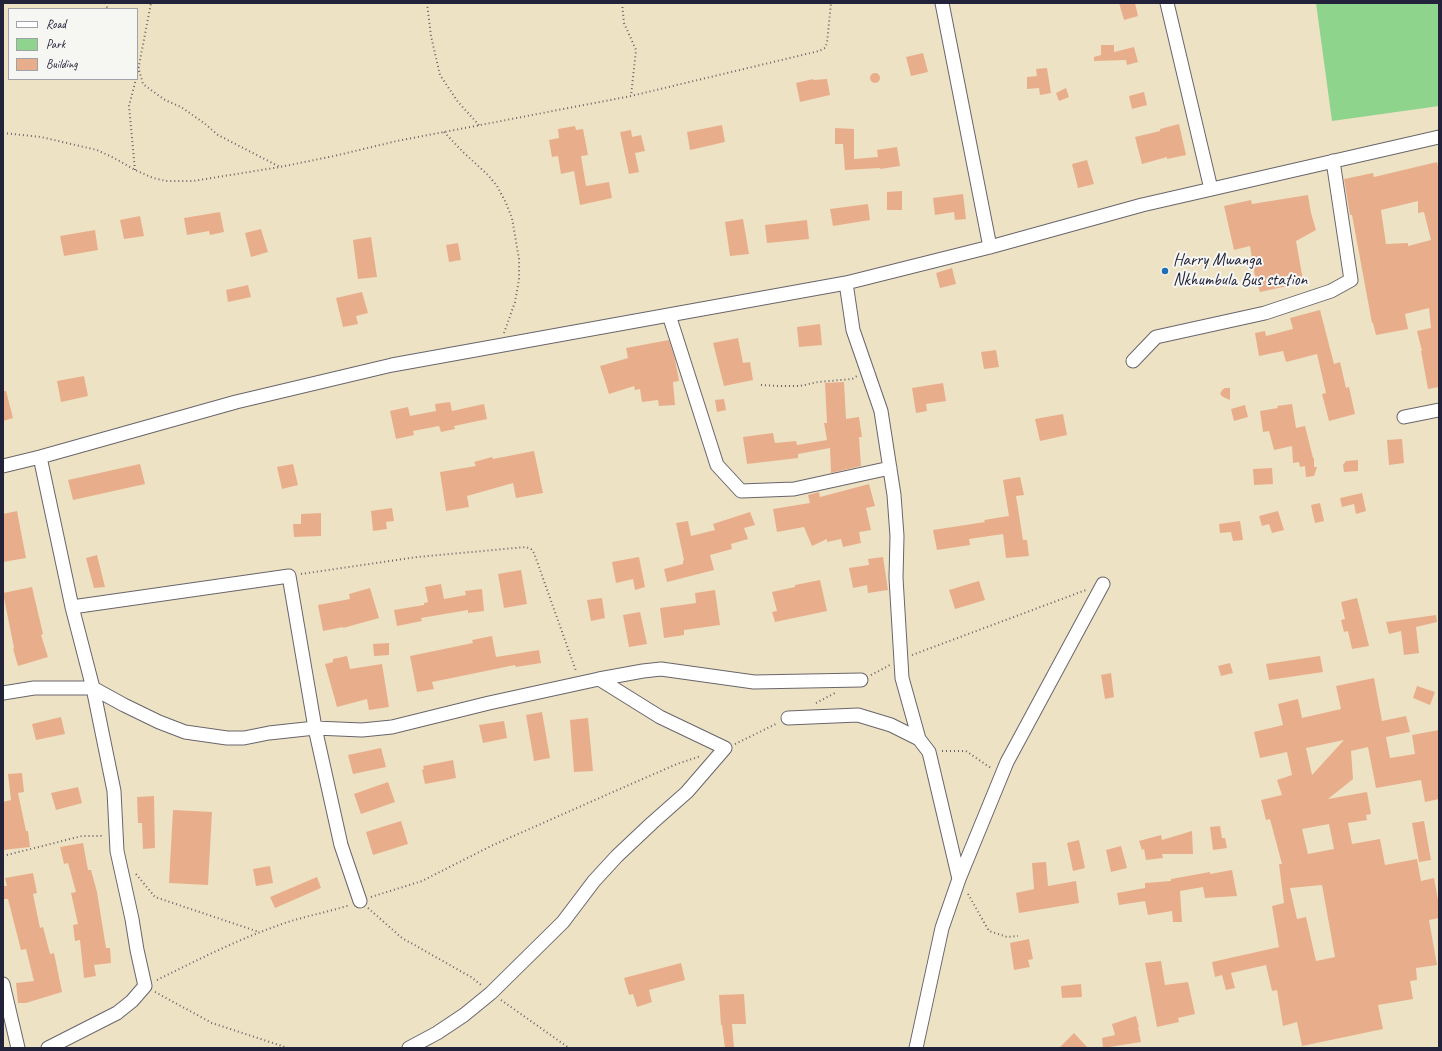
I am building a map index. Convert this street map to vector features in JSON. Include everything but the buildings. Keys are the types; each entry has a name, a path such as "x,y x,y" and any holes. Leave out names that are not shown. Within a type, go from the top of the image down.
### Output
{"street":[{"path":"942,3 990,247"},
{"path":"1167,3 1211,189"},
{"path":"3,466 252,398 392,365 846,283 990,247 1142,205 1439,137"},
{"path":"1133,361 1156,337 1264,313 1331,290 1351,280 1333,161"},
{"path":"846,283 853,330 881,411 894,495 897,536 896,578 902,678 919,739 929,752 959,879"},
{"path":"669,315 717,465 742,491 794,489 890,468"},
{"path":"1404,417 1439,410"},
{"path":"40,457 72,607 93,688 114,791 117,851 131,912 145,986 132,1001 117,1013 48,1048"},
{"path":"72,607 289,576 315,728 341,845 360,901"},
{"path":"916,1048 942,928 959,879 1007,762 1102,584"},
{"path":"3,693 34,688 93,688 159,722 185,732 206,736 244,738 269,732 315,728 362,730 392,727 489,703 580,683 661,669 754,682 861,680"},
{"path":"409,1048 437,1033 464,1015 492,993 563,922 594,881 617,856 687,792 725,748 660,716 599,679"},
{"path":"788,718 858,715 891,725 919,739"},
{"path":"4,993 18,1048"}],"path":[{"path":"138,74 151,3"},
{"path":"427,3 431,36 440,75 458,102 479,126"},
{"path":"622,3 624,23 636,50 631,96"},
{"path":"3,133 41,137 97,150 153,178 166,181 193,181 280,167 444,132 631,96 819,51 825,48 828,43 831,3"},
{"path":"138,66 143,84 165,100 181,107 218,135 280,167"},
{"path":"135,170 129,106 136,80"},
{"path":"444,132 488,175 497,186 506,202 512,218 519,259 519,280 515,302 500,346"},
{"path":"761,385 800,386 818,382 852,379 860,374 863,358"},
{"path":"289,576 417,557 526,547 531,549 534,553 580,683"},
{"path":"861,680 900,660 1102,584"},
{"path":"814,704 841,690"},
{"path":"725,748 747,739 788,718"},
{"path":"929,752 966,751 992,768 1007,762"},
{"path":"145,986 205,955 260,932 287,922 333,910 422,881 491,846 571,810 677,764 704,755"},
{"path":"959,879 989,931 1006,937 1018,936"},
{"path":"360,901 402,938 471,977 569,1048"},
{"path":"145,986 212,1023 288,1048"}],"green space":[{"path":"1316,3 1439,3 1439,106 1332,121"}],"place":[{"name":"Harry Mwanga Nkhumbula Bus station","path":"1165,271"}]}
